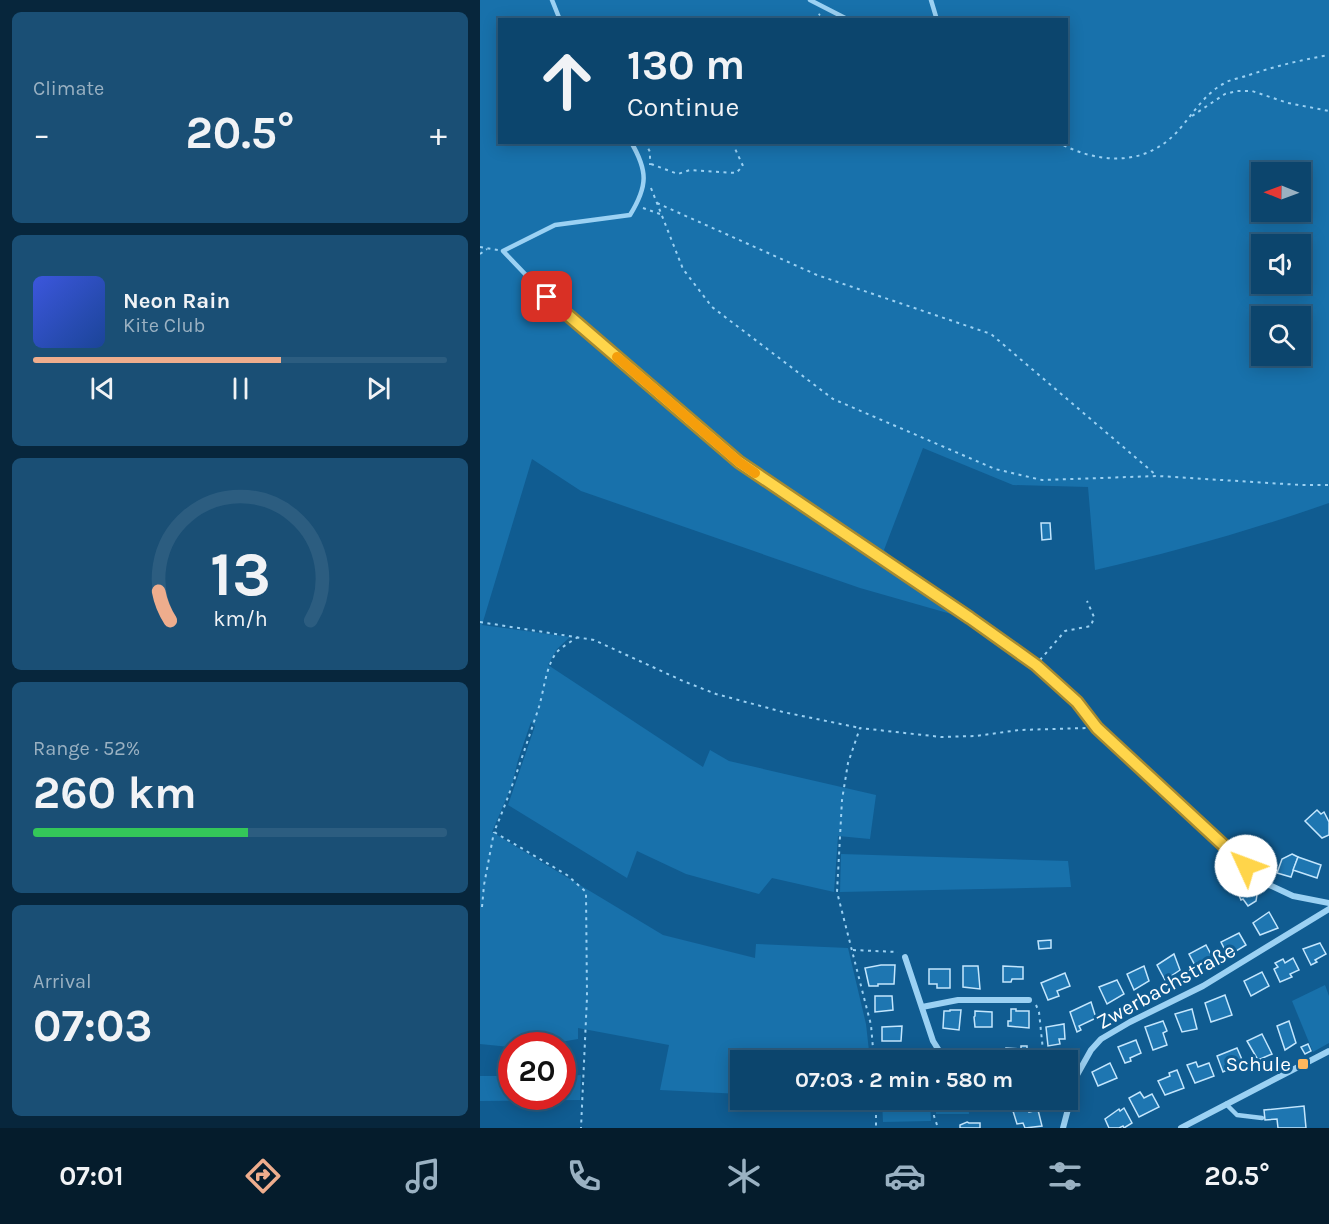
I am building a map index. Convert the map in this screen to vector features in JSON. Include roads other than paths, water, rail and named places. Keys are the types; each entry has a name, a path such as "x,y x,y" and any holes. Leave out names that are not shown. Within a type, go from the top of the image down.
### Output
{"street":[{"path":"1263,882 1293,896 1329,903"},
{"name":"Zwerbachstraße","path":"1078,1073 1083,1061 1101,1039 1203,986 1329,909"},
{"path":"905,957 933,1041 939,1050"},
{"path":"922,1007 958,1000 1029,999"},
{"path":"1181,1128 1329,1050"},
{"name":"Zwerbachstraße","path":"1063,1128 1066,1110"}],"lane":[{"path":"552,0 559,18"},
{"path":"810,0 845,18"},
{"path":"932,0 936,18"},
{"path":"632,144 641,159 644,172 641,197 630,214 555,225 503,251 547,297 739,462 1036,665 1077,702 1097,728 1263,882"},
{"path":"1226,1104 1237,1115 1262,1118"}],"place":[{"name":"Schule","path":"1303,1064"}]}
